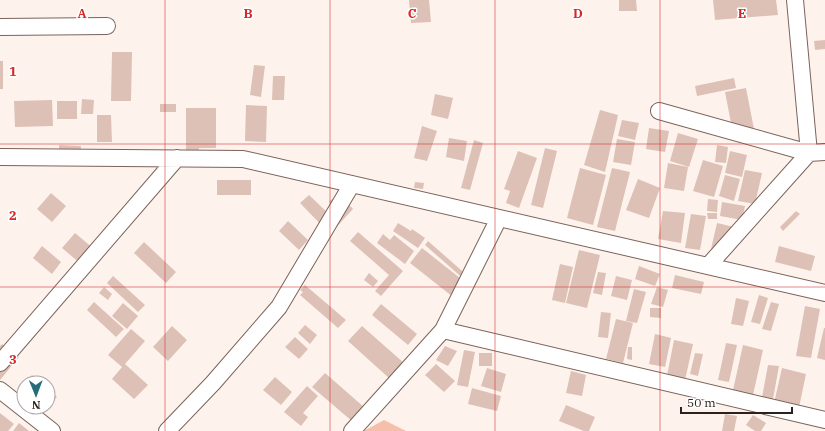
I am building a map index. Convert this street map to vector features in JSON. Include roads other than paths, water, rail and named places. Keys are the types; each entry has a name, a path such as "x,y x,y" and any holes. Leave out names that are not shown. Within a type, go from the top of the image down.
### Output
{"street":[{"path":"794,0 817,153"},
{"path":"0,27 107,26"},
{"path":"659,111 817,153"},
{"path":"708,266 817,153"},
{"path":"0,158 243,159 825,293"},
{"path":"0,362 177,158"},
{"path":"167,431 213,383 279,307 352,184"},
{"path":"352,431 443,330 499,218"},
{"path":"443,330 825,420"},
{"path":"0,390 52,431"}]}
